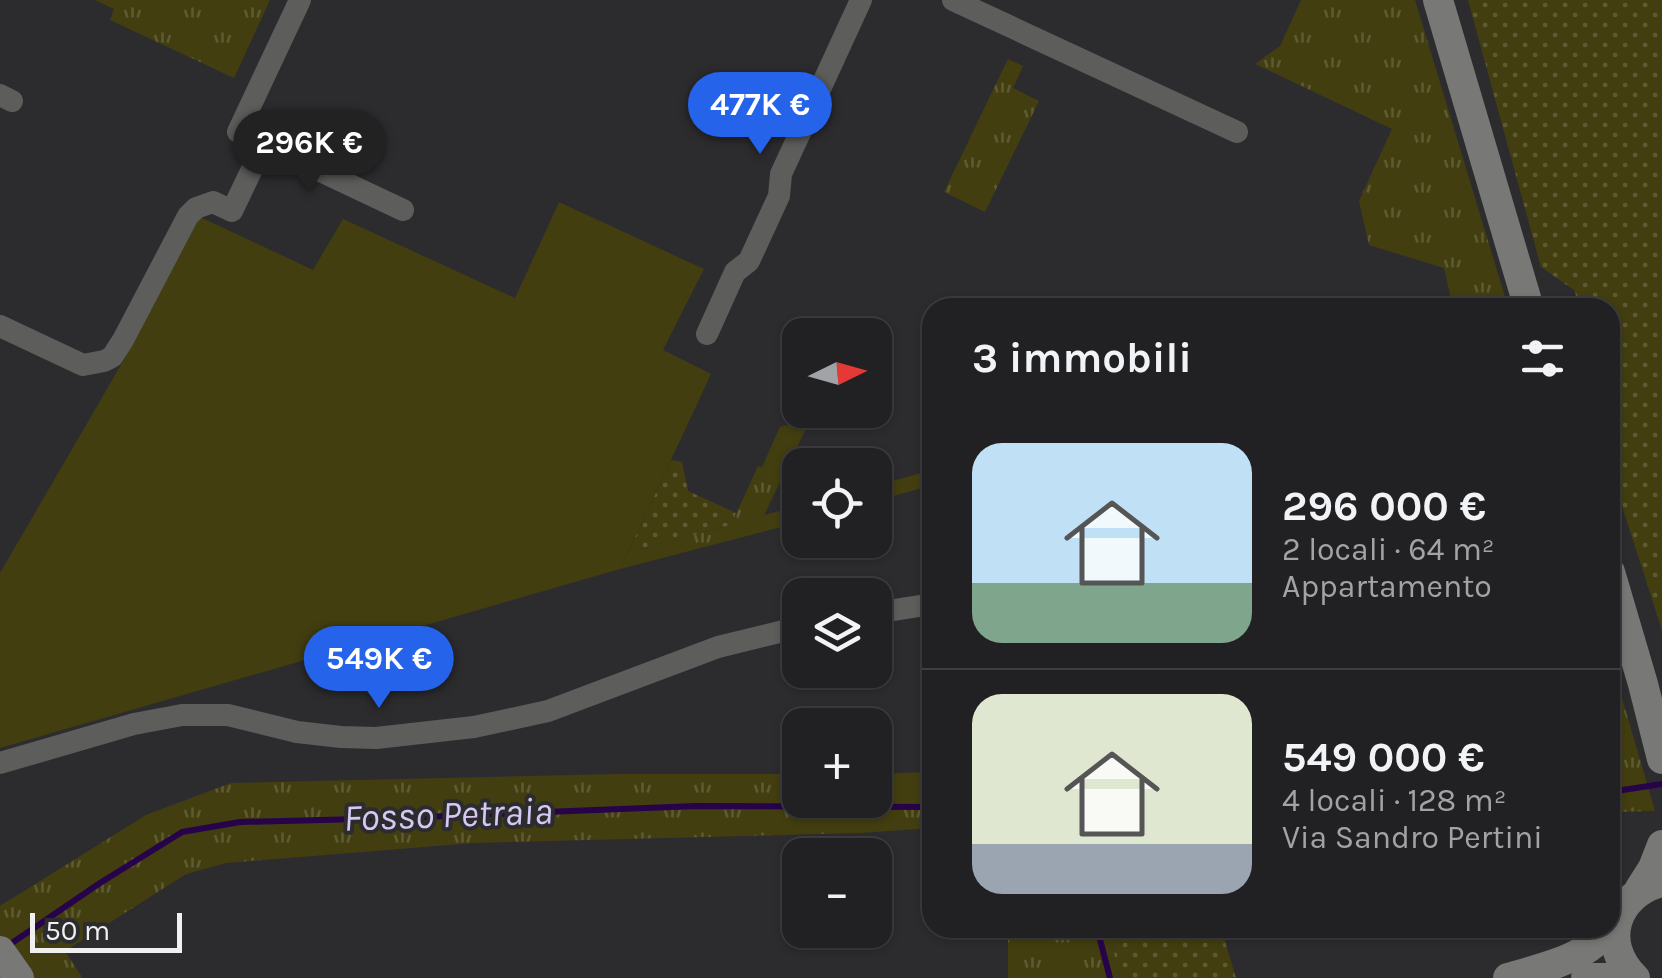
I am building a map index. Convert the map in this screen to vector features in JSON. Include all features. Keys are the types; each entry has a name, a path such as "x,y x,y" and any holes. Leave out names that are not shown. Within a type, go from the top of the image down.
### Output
{"main road":[{"path":"1438,0 1527,298"},
{"path":"1620,607 1660,748"},
{"path":"1620,914 1624,906 1651,886 1662,845"},
{"path":"1508,978 1570,960 1603,938"},
{"path":"1616,938 1624,966 1635,978"},
{"path":"0,951 18,978"},
{"path":"1586,978 1627,978"}],"street":[{"path":"300,0 238,132 404,210"},
{"path":"706,334 735,272 749,261 778,196 781,174 861,0"},
{"path":"952,0 1237,132"},
{"path":"0,326 83,365 112,357 188,216 196,208 213,202 232,211 264,144"},
{"path":"892,610 922,606"},
{"path":"0,763 134,724 198,714 228,715 298,732 341,737 376,738 459,730 548,711 718,647 782,631"}],"green space":[{"path":"95,0 270,0 234,78 110,20 114,9"},
{"path":"1301,0 1415,0 1505,298 1451,298 1444,268 1369,245 1359,201 1392,129 1255,64 1280,46"},
{"path":"1468,0 1662,0 1662,630 1620,500 1620,298 1577,298 1574,290 1541,267"},
{"path":"1008,59 1023,66 1013,88 1039,101 985,212 944,192"},
{"path":"559,202 704,269 663,350 711,374 620,569 0,748 0,573 118,370 200,217 313,270 343,219 515,298"},
{"path":"780,427 806,428 797,448 782,448 782,478 764,515 782,510 782,527 620,569 628,552 731,525"},
{"path":"671,460 682,462 688,491 736,513 731,525 628,552"},
{"path":"922,473 922,488 892,496 892,481"},
{"path":"1620,691 1655,811 1620,812"},
{"path":"922,772 922,829 473,843 226,863 186,874 65,951 81,978 0,978 0,906 146,815 231,783 782,774 782,818 892,818 892,773"},
{"path":"1008,938 1110,938 1120,978 1008,978"},
{"path":"1110,938 1224,938 1236,978 1120,978"}],"waterway":[{"name":"Fosso Petraia","path":"1620,790 1662,784"},
{"name":"Fosso Petraia","path":"9,945 182,832 240,822 696,806 922,807"},
{"path":"1100,938 1110,978"}]}
